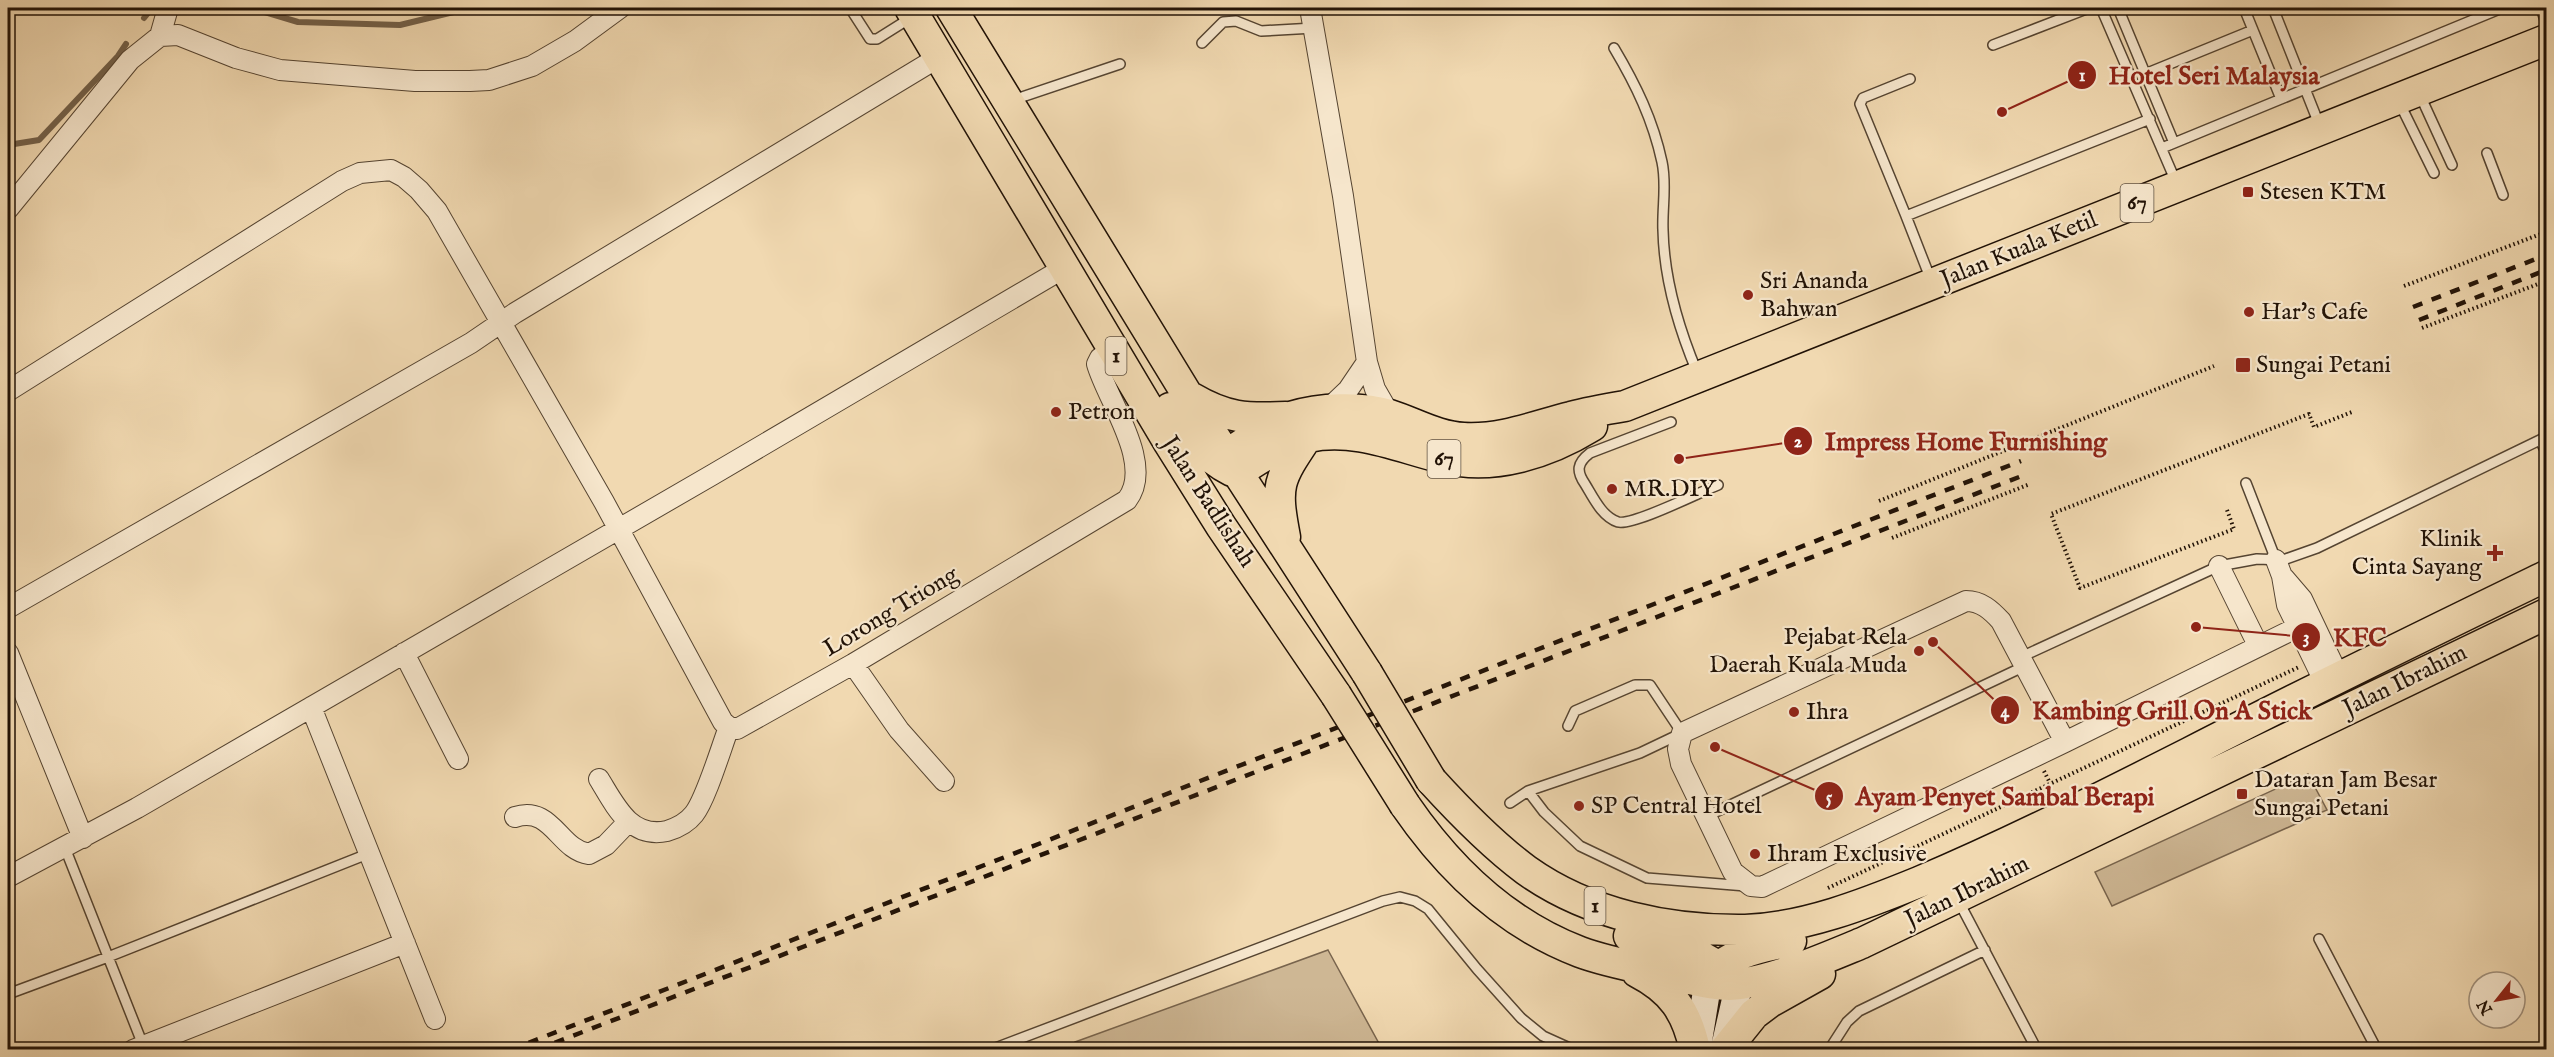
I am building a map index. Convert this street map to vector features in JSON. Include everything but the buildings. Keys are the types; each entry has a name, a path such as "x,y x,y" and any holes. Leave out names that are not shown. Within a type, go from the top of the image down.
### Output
{"main road":[{"name":"Jalan Badlishah","path":"951,8 1230,464 1367,673 1431,780"},
{"name":"Jalan Badlishah","path":"912,11 1112,350 1221,526 1333,689 1405,805"},
{"name":"Jalan Kuala Ketil","path":"1230,464 1284,445 1298,427 1327,410 1369,411 1390,415 1437,433 1462,438 1489,438 1516,434 1572,417 1625,406 2547,40"},
{"path":"1086,306 1107,317 1119,331 1190,438 1211,460 1230,464 1225,482 1230,501 1244,527 1321,646 1330,666 1333,689"},
{"path":"1188,396 1212,410 1241,419 1298,427 1279,489 1280,511 1287,551"},
{"name":"Jalan Kuala Ketil","path":"1298,427 1377,439 1444,459 1491,463 1584,443 1625,406"},
{"name":"Jalan Ibrahim","path":"1431,780 1468,820 1527,870 1575,897 1629,917 1715,929 1747,930 1801,922 1886,895 1963,863 2074,810 2326,673 2547,576"},
{"name":"Jalan Ibrahim","path":"1405,805 1429,840 1449,863 1478,890 1509,915 1561,944 1623,964 1722,978 1808,965 1862,943 2547,614"},
{"path":"1527,870 1535,887 1572,914 1606,930 1695,953 1722,978 1724,1050"},
{"path":"1696,1050 1722,978 1749,951 1832,929 1859,917 1886,895"},
{"path":"1724,1050 1754,1014 1770,1002 1841,964 1862,943"},
{"path":"1623,964 1650,978 1673,998 1690,1025 1696,1050"}],"street":[{"path":"8,209 130,60 160,36 168,8"},
{"path":"160,36 178,35 236,58 280,70 415,81 489,80 532,66 575,41 620,8"},
{"path":"1310,8 1343,196 1366,362 1375,389 1390,415"},
{"path":"8,608 471,343 501,322 939,57"},
{"path":"8,391 342,181 360,173 376,170 391,170 404,177 431,204 451,233 618,529 723,722 729,727 702,801 688,820 669,830 651,833 637,829 628,822 599,779"},
{"path":"8,877 83,838 311,707 1064,268"},
{"name":"Lorong Triong","path":"729,727 743,728 1127,500 1133,492 1137,472 1124,428 1097,364 1100,358 1112,350"},
{"path":"1327,410 1348,390 1366,362"},
{"path":"2219,566 2258,645"},
{"path":"2279,568 2288,606 2326,673"},
{"path":"2279,568 2302,599 2326,673"},
{"path":"2065,742 2001,621 1979,603 1966,601 1682,734 1678,749 1680,764 1733,872 1751,886 1762,887 2065,742 2298,627"},
{"path":"8,653 83,838"},
{"path":"404,653 458,759"},
{"path":"852,664 899,730 944,781"},
{"path":"311,707 435,1019"},
{"path":"515,817 532,814 544,821 576,850 589,854 606,845 628,822"},
{"path":"138,1048 405,943"}],"lane":[{"path":"850,8 870,39 876,39 912,11"},
{"path":"1993,45 2089,8"},
{"path":"2101,8 2178,187"},
{"path":"2118,8 2174,143"},
{"path":"2244,8 2281,99"},
{"path":"2273,8 2321,129"},
{"path":"2162,148 2502,8"},
{"path":"2541,8 2547,23"},
{"path":"1202,42 1223,22 1236,21 1261,31 1314,28"},
{"path":"2145,74 2253,30"},
{"path":"1614,48 1636,85 1653,126 1662,164 1665,193 1663,230 1666,258 1686,345 1699,377"},
{"path":"1008,101 1120,64"},
{"path":"1910,79 1863,98 1860,104 1933,285"},
{"path":"2408,95 2452,165"},
{"path":"2408,95 2434,172"},
{"path":"1906,216 2150,119"},
{"path":"2487,153 2503,195"},
{"path":"1671,422 1584,443 1578,468 1579,476 1604,514 1619,522 1637,519 1718,484"},
{"path":"2279,568 2283,560 2317,548 2543,438 2547,452"},
{"path":"2246,483 2279,568"},
{"path":"1705,817 2219,566 2257,559 2279,568"},
{"path":"1510,803 1528,791 1640,753 1682,734 1650,686 1635,685 1575,711 1568,726"},
{"path":"1528,791 1544,812 1580,846 1647,878 1751,886"},
{"path":"65,848 108,957 138,1048"},
{"path":"8,994 108,957 370,853"},
{"path":"995,1048 1383,901 1400,897 1415,901 1428,909 1521,1018 1543,1036 1574,1050"},
{"path":"1957,897 2037,1050"},
{"path":"2319,939 2377,1050"},
{"path":"1829,1050 1847,1022 1859,1011 1985,950"}],"path":[{"path":"2404,286 2547,232"},
{"path":"2422,328 2547,281"},
{"path":"1879,501 2214,366"},
{"path":"2227,510 2234,529 2080,588 2051,514 2309,414 2314,427 2352,412"},
{"path":"1892,538 2030,484"},
{"path":"1825,890 2326,673"}],"shaded area":[{"path":"2308,774 2327,810 2112,906 2095,872"},
{"path":"1328,950 1382,1049 1078,1050 1075,1042"}],"waterway":[{"path":"144,18 152,8"},
{"path":"251,8 298,22 400,25 470,8"},
{"path":"8,145 39,140 118,56 126,44"}],"railway":[{"path":"2413,307 2546,255"},
{"path":"2419,320 2546,270"},
{"path":"510,1050 2021,461"},
{"path":"536,1050 2027,474"}],"place":[{"name":"Hotel Seri Malaysia","path":"2002,112"},
{"name":"Stesen KTM","path":"2248,192"},
{"name":"Sri Ananda Bahwan","path":"1748,295"},
{"name":"Har's Cafe","path":"2249,312"},
{"name":"Sungai Petani","path":"2243,365"},
{"name":"Petron","path":"1056,412"},
{"name":"Impress Home Furnishing","path":"1679,459"},
{"name":"MR.DIY","path":"1612,489"},
{"name":"Klinik Cinta Sayang","path":"2495,553"},
{"name":"KFC","path":"2196,627"},
{"name":"Kambing Grill On A Stick","path":"1933,642"},
{"name":"Pejabat Rela Daerah Kuala Muda","path":"1919,651"},
{"name":"Ihra","path":"1794,712"},
{"name":"Ayam Penyet Sambal Berapi","path":"1715,747"},
{"name":"Dataran Jam Besar Sungai Petani","path":"2242,794"},
{"name":"SP Central Hotel","path":"1579,806"},
{"name":"Ihram Exclusive","path":"1755,854"}]}
